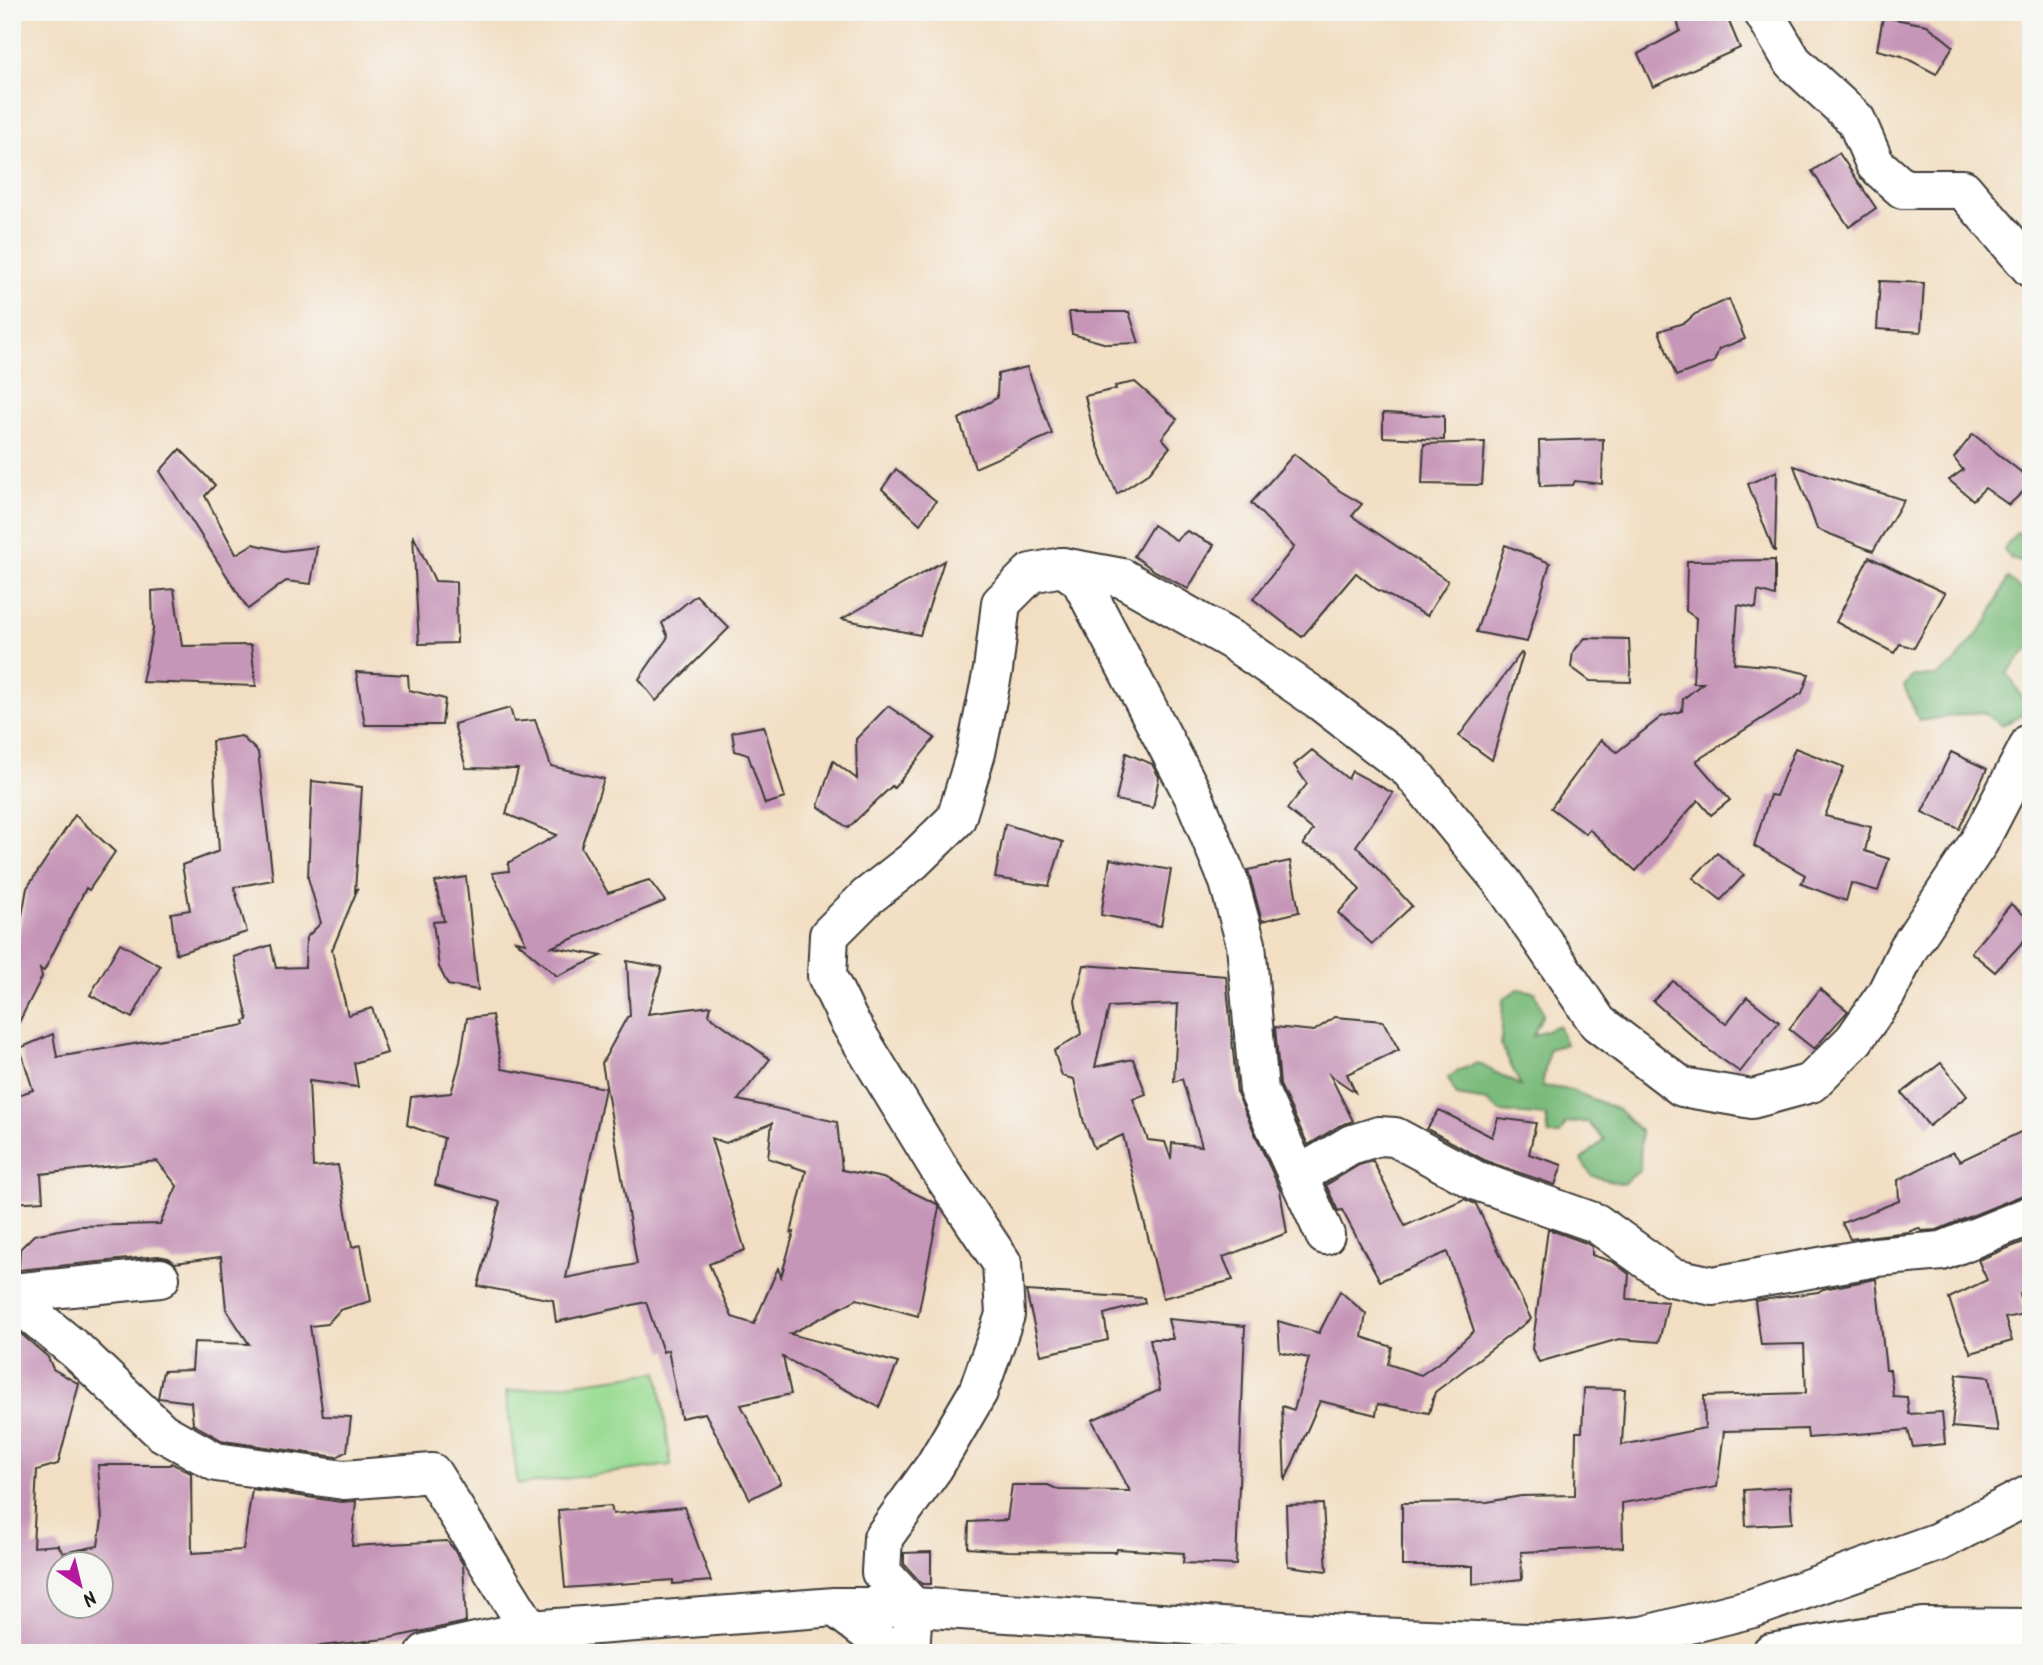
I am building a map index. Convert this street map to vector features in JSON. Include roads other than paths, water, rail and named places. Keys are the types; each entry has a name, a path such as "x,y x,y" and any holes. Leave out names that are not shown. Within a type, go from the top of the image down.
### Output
{"street":[{"path":"1763,12 1793,62 1856,120 1875,164 1903,189 1963,188 2031,268"},
{"path":"1062,567 1080,579 1193,795 1229,882 1247,944 1259,1091 1325,1235"},
{"path":"910,1653 913,1607 881,1572 883,1538 934,1466 978,1392 1005,1315 1002,1263 940,1170 849,1021 827,976 829,935 867,897 912,861 956,818 976,753 993,670 1001,603 1031,573 1062,567 1122,578 1233,641 1319,700 1410,770 1503,884 1598,1023 1682,1087 1752,1099 1811,1083 1854,1040 1886,994 1908,949 1979,842 2031,742"},
{"path":"1298,1176 1350,1145 1379,1136 1395,1137 1477,1181 1596,1223 1671,1277 1713,1286 1876,1257 1942,1251 2031,1215"},
{"path":"12,1295 160,1278"},
{"path":"12,1295 78,1352 162,1432 216,1462 344,1480 432,1473 530,1630"},
{"path":"426,1653 530,1630 835,1607 913,1607 1550,1644 1642,1636 1753,1608 1938,1542 2031,1494"},
{"path":"835,1607 895,1653"},
{"path":"1771,1653 1923,1627 2031,1628"}]}
